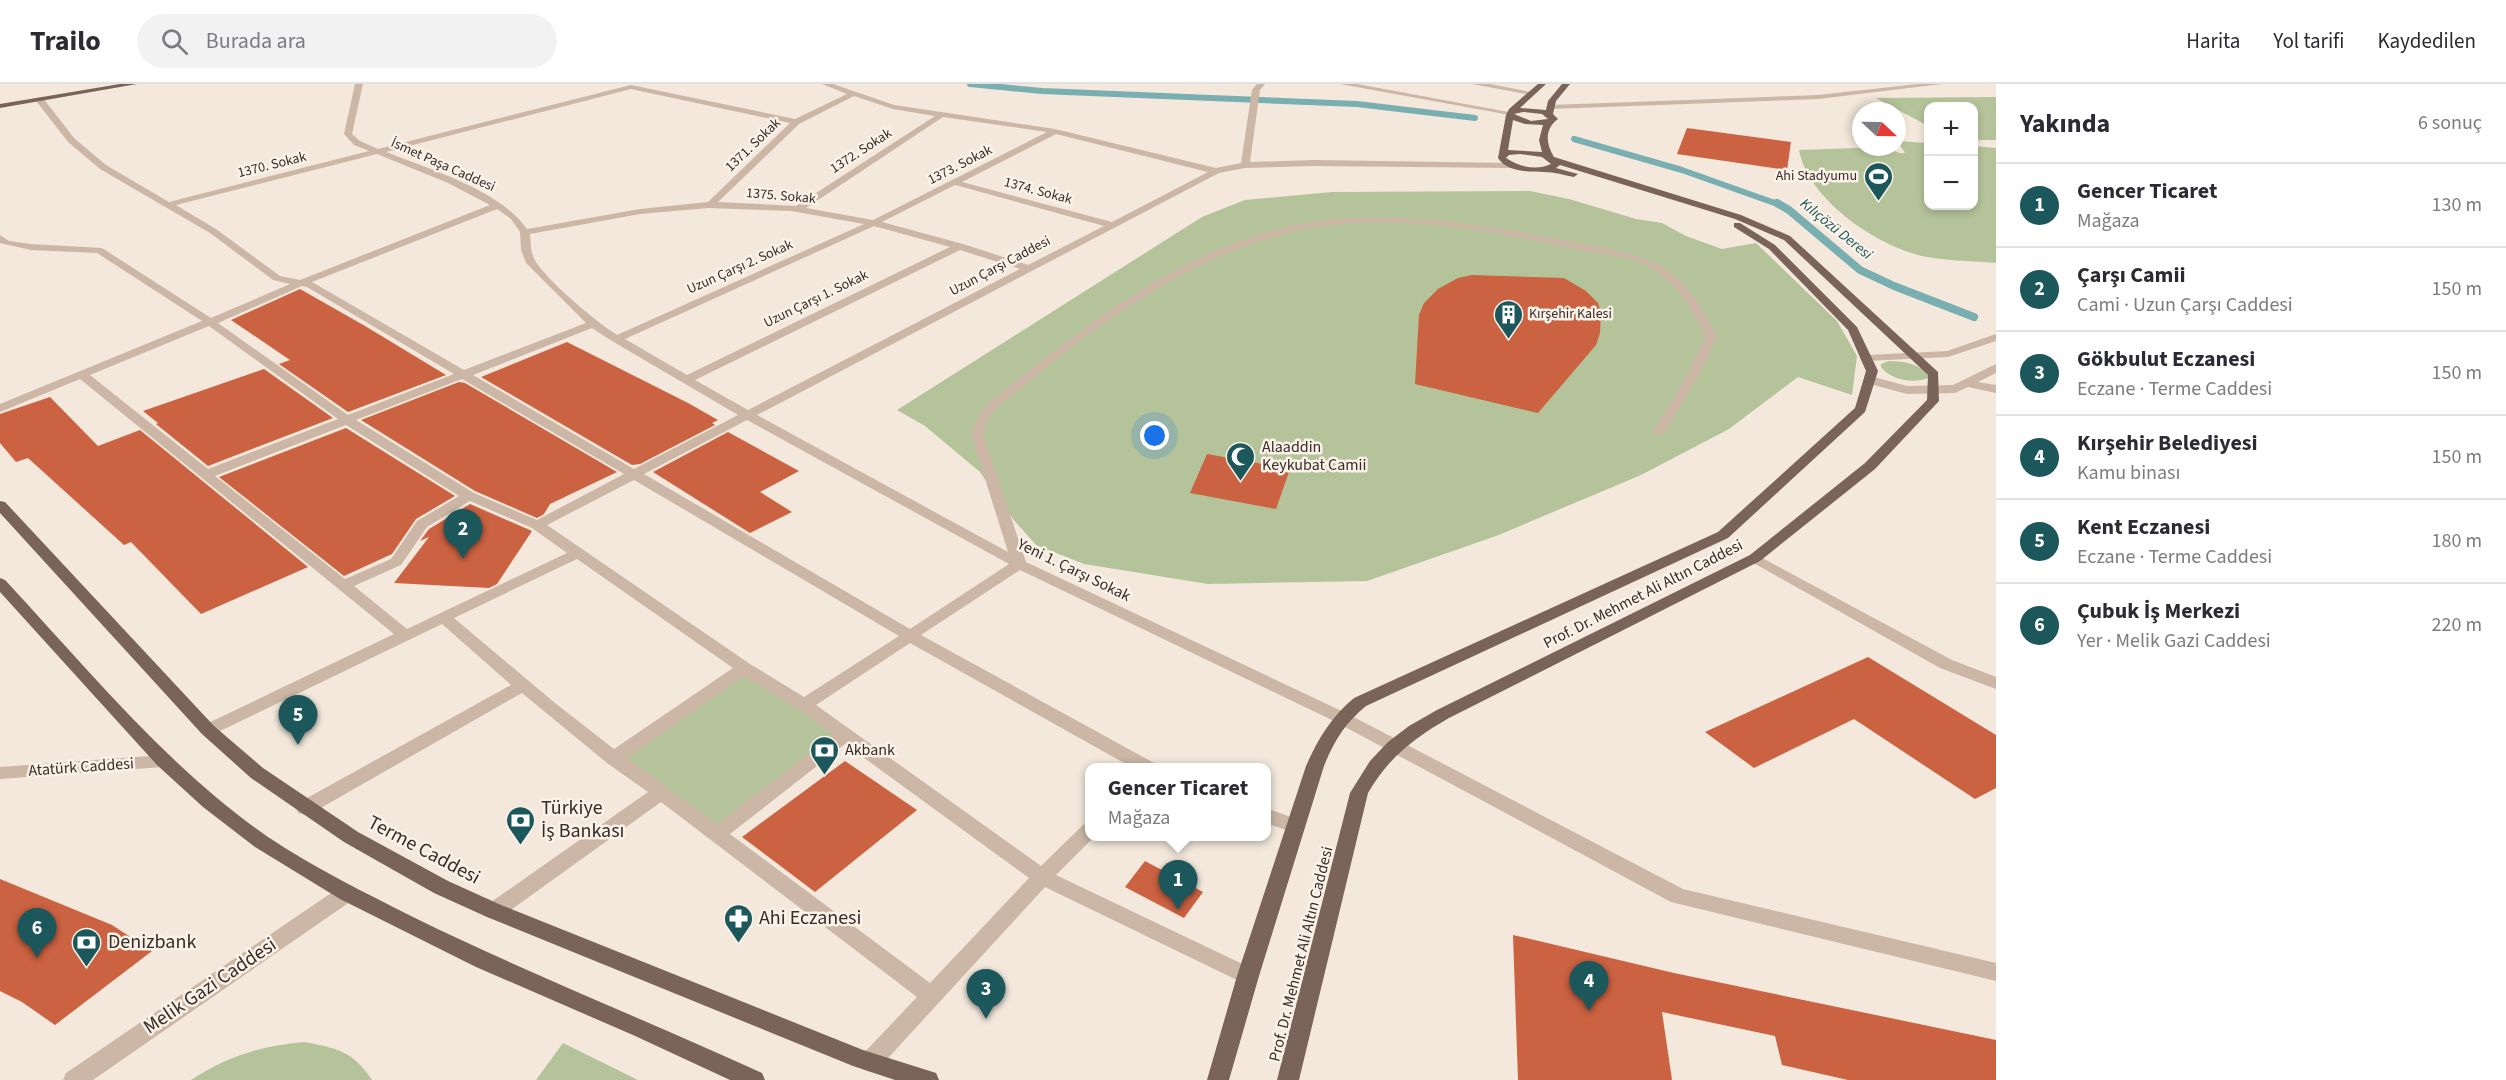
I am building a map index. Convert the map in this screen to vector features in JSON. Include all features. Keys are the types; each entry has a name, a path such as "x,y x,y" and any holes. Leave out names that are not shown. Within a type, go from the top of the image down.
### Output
{"main road":[{"path":"0,101 108,84"},
{"path":"0,106 133,84"},
{"path":"1502,158 1510,113 1542,84"},
{"path":"1549,162 1541,141 1552,101 1566,84"},
{"path":"1510,113 1530,110 1549,115"},
{"path":"1510,113 1521,121 1549,115"},
{"path":"1502,158 1507,153 1520,152 1738,217 1787,238 1934,374 1933,390"},
{"path":"1502,158 1510,165 1549,162"},
{"name":"Prof. Dr. Mehmet Ali Altın Caddesi","path":"1218,1080 1248,976 1315,766 1328,735 1340,717 1360,702 1723,535 1861,409 1872,371 1853,328 1772,247 1725,220 1549,162"},
{"name":"Prof. Dr. Mehmet Ali Altın Caddesi","path":"1288,1080 1359,793 1376,763 1392,746 1413,730 1433,719 1755,558 1870,466 1933,401 1933,390"},
{"name":"Terme Caddesi","path":"0,505 208,730 257,773 305,808 391,860 441,887 494,911 870,1062 928,1080"},
{"path":"3,593 162,762 262,842 347,893 483,961 642,1028 754,1080"}],"street":[{"name":"İsmet Paşa Caddesi","path":"359,84 348,134 357,142 451,181 498,205 514,217 525,232"},
{"path":"615,84 796,122"},
{"path":"826,84 893,107 940,116 1055,131 1216,171"},
{"path":"1245,165 1256,90 1261,84"},
{"path":"1344,84 1369,86 1510,113"},
{"path":"1476,84 1532,93"},
{"path":"1549,115 1818,98 1938,84"},
{"name":"1370. Sokak","path":"170,204 631,87"},
{"name":"1371. Sokak","path":"710,205 796,122 853,94"},
{"path":"40,100 71,140 103,167 213,231 277,278 310,285 909,635 1139,763"},
{"name":"1372. Sokak","path":"797,210 940,116"},
{"name":"1373. Sokak","path":"876,222 1055,131"},
{"name":"Uzun Çarşı Caddesi","path":"537,525 1216,171 1245,165 1314,163 1510,165"},
{"name":"1374. Sokak","path":"956,183 1113,225"},
{"path":"0,408 301,283 498,205"},
{"name":"1375. Sokak","path":"525,232 632,213 710,205 797,210 876,222 1028,268"},
{"path":"804,705 1019,564 977,434 987,412 1063,347 1138,297 1220,253 1283,231 1336,223 1379,221 1445,223 1644,260 1660,268 1675,280 1700,310 1711,337 1693,375 1659,432"},
{"name":"Uzun Çarşı 2. Sokak","path":"616,339 876,222"},
{"path":"525,232 526,250 530,261 557,291 593,324 747,416"},
{"path":"0,238 6,243 30,247 99,249 210,322 347,420 469,496 537,525 744,668 804,705 1042,877 1248,976"},
{"name":"Uzun Çarşı 1. Sokak","path":"686,380 960,246"},
{"path":"205,475 593,324"},
{"path":"1867,358 1948,354 1996,337"},
{"path":"1870,380 1907,390 1955,389 1996,368"},
{"path":"82,375 405,635"},
{"path":"1965,383 1996,389"},
{"name":"Yeni 1. Çarşı Sokak","path":"747,416 1019,564 1340,717 1678,896 1996,972"},
{"path":"342,586 396,562 422,524 469,496"},
{"path":"208,730 578,553"},
{"path":"1755,558 1946,664 1996,683"},
{"path":"443,617 522,686 613,759 661,792 932,996"},
{"path":"613,759 744,668"},
{"path":"305,808 522,686"},
{"path":"716,835 845,735"},
{"name":"Atatürk Caddesi","path":"0,773 162,762"},
{"path":"494,911 661,792"},
{"path":"1271,817 1295,826"},
{"path":"870,1062 1085,834"},
{"name":"Melik Gazi Caddesi","path":"74,1080 347,893"}],"green space":[{"path":"1996,97 1996,140 1978,140 1978,102 1924,102 1924,124 1906,114 1906,102 1883,102 1876,98"},
{"name":"Ahi Stadyumu","path":"1906,142 1924,143 1924,210 1978,210 1978,146 1996,148 1996,263 1927,257 1888,244 1848,219 1831,203 1816,187 1805,169 1799,150 1852,148 1852,156 1906,156"},
{"path":"1530,191 1569,199 1636,219 1662,223 1686,236 1722,249 1756,243 1837,321 1857,356 1852,395 1798,377 1729,429 1641,475 1496,536 1367,581 1208,584 1084,564 1036,545 1013,519 980,472 925,426 897,410 1202,217 1245,200 1332,192"},
{"path":"1889,361 1911,364 1929,376 1916,381 1896,378 1881,367 1881,364"},
{"path":"744,668 845,735 716,835 613,759"},
{"path":"304,1042 343,1052 358,1063 372,1080 191,1080 232,1058 259,1049"},
{"path":"563,1043 638,1080 536,1080"}],"building":[{"path":"1687,128 1791,142 1787,170 1677,154"},
{"name":"Kırşehir Kalesi","path":"1472,275 1564,278 1586,291 1598,303 1601,312 1600,333 1596,345 1538,413 1415,384 1419,315 1424,303 1438,289 1458,278"},
{"path":"300,289 446,375 348,412 279,364 290,360 231,320"},
{"path":"567,342 718,420 712,423 715,425 640,464 632,465 481,377"},
{"path":"264,369 333,418 208,466 143,411"},
{"path":"459,382 465,383 617,472 550,504 544,514 537,518 475,491 361,420"},
{"path":"50,397 98,446 140,430 308,567 201,614 131,542 124,545 28,458 16,462 0,443 0,414"},
{"path":"346,428 455,496 416,519 392,554 344,576 219,477"},
{"path":"728,432 799,471 760,492 792,512 750,533 653,472"},
{"name":"Alaaddin Keykubat Camii","path":"1207,454 1290,469 1276,509 1190,493"},
{"path":"470,504 532,531 497,584 489,588 394,583 429,537 420,541 429,529"},
{"path":"1868,657 1996,735 1996,788 1975,799 1854,719 1754,768 1705,732"},
{"path":"845,761 917,810 815,892 742,837"},
{"path":"1145,861 1203,892 1184,918 1125,887"},
{"path":"0,879 112,925 152,951 55,1025 22,1002 0,991"},
{"path":"1513,935 1674,973 1996,1040 1996,1080 1848,1080 1782,1065 1775,1036 1662,1012 1672,1080 1518,1080"}],"waterway":[{"path":"970,84 1042,91 1357,104 1475,118"},
{"name":"Kılıçözü Deresi","path":"1574,139 1682,170 1780,205"},
{"name":"Kılıçözü Deresi","path":"1777,203 1789,210 1860,270 1894,286 1974,317"}],"place":[{"name":"Ahi Stadyumu","path":"1878,202"},
{"name":"Kırşehir Kalesi","path":"1508,340"},
{"name":"Alaaddin Keykubat Camii","path":"1241,482"},
{"name":"Çarşı Camii","path":"463,559"},
{"name":"Kent Eczanesi","path":"298,745"},
{"name":"Akbank","path":"824,776"},
{"name":"Türkiye İş Bankası","path":"520,846"},
{"name":"Gencer Ticaret","path":"1178,910"},
{"name":"Ahi Eczanesi","path":"738,944"},
{"name":"Çubuk İş Merkezi","path":"37,958"},
{"name":"Denizbank","path":"87,968"},
{"name":"Kırşehir Belediyesi","path":"1589,1011"},
{"name":"Gökbulut Eczanesi","path":"986,1019"}]}
